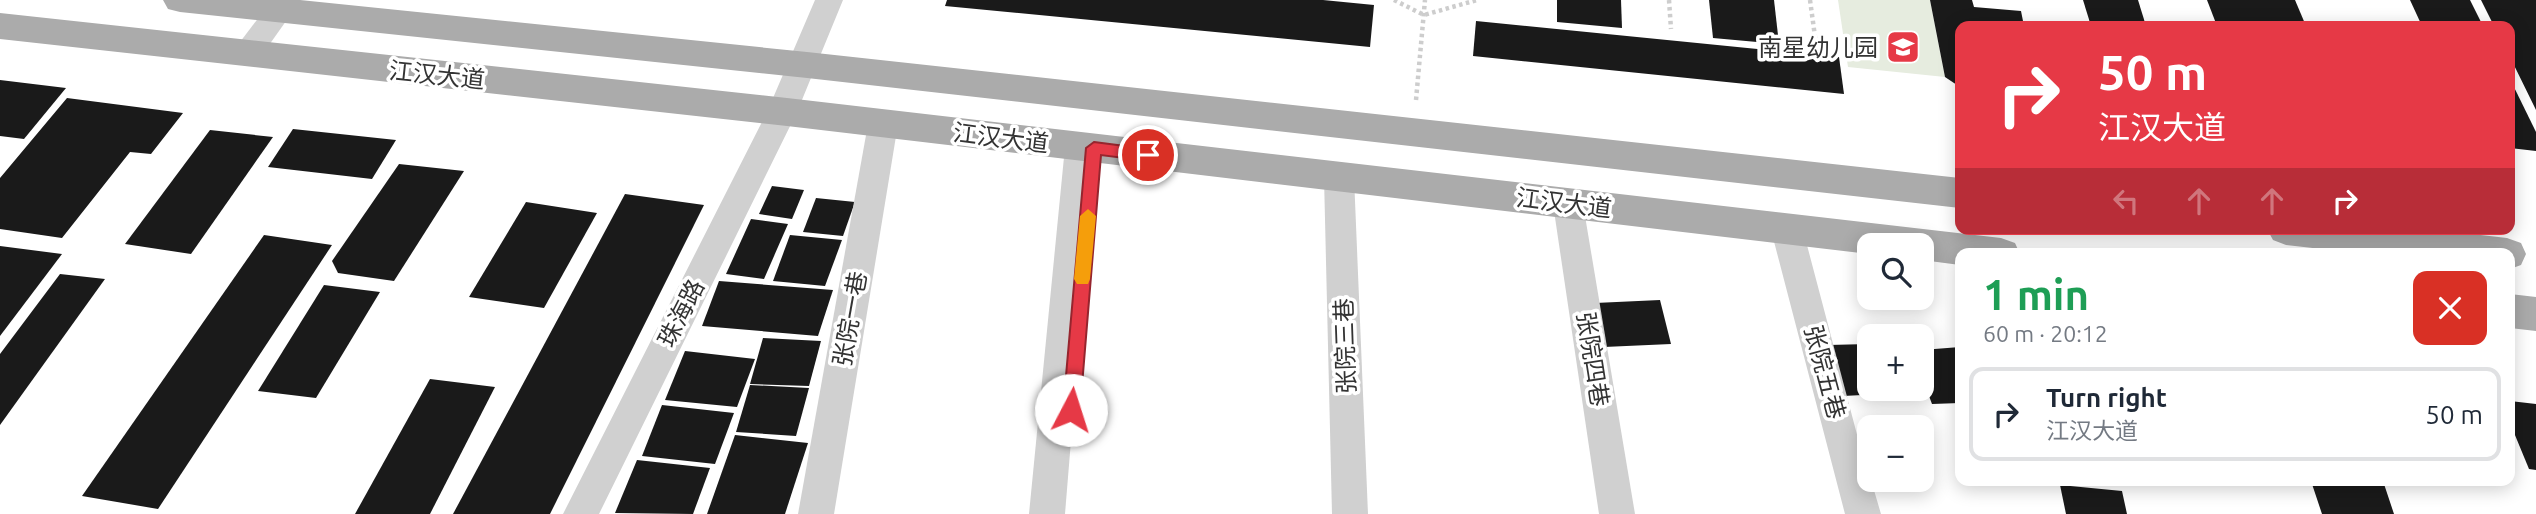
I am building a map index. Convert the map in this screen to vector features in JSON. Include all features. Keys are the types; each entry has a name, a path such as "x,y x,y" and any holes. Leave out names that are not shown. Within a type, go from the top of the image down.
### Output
{"main road":[{"name":"江汉大道","path":"190,1 282,6 343,18 800,65 1955,192"},
{"path":"169,45 189,41 201,32 211,14 190,1"},
{"path":"312,61 303,57 299,51 309,31 320,23 343,18"},
{"name":"江汉大道","path":"0,26 788,113 1955,249"},
{"path":"2339,235 2455,248"},
{"path":"2515,255 2536,257"},
{"path":"2515,312 2536,314"}],"street":[{"path":"788,113 800,65 828,0"},
{"path":"247,54 282,6"},
{"name":"珠海路","path":"581,514 788,113"},
{"name":"珠海路","path":"595,514 788,113"},
{"name":"张院一巷","path":"816,514 889,125"},
{"name":"张院一巷","path":"830,514 889,125"},
{"path":"1047,514 1087,148"},
{"path":"1062,514 1087,148"},
{"name":"张院三巷","path":"1339,177 1350,514"},
{"name":"张院四巷","path":"1568,204 1617,514"},
{"name":"张院五巷","path":"1787,230 1863,514"}],"path":[{"path":"1394,0 1424,15 1477,0"},
{"path":"1413,133 1425,0"},
{"path":"1669,0 1671,29"},
{"path":"1810,0 1816,44"}],"shaded area":[{"path":"1838,0 1930,0 1945,77 1848,67"}],"building":[{"path":"947,0 1323,0 1374,5 1370,47 945,6"},
{"path":"1557,0 1621,0 1622,28 1557,22"},
{"path":"1709,0 1774,0 1779,44 1713,38"},
{"path":"1930,0 1972,0 1974,7 2021,11 2023,21 1955,21 1955,84 1945,77"},
{"path":"2083,0 2138,0 2144,21 2089,21"},
{"path":"2207,0 2295,0 2304,21 2215,21"},
{"path":"2410,0 2470,0 2480,21 2420,21"},
{"path":"2481,0 2536,0 2536,110 2515,67 2515,21 2492,21"},
{"path":"1476,21 1839,57 1844,94 1473,56"},
{"path":"0,80 66,88 24,139 0,136"},
{"path":"2515,89 2536,132 2536,151 2515,149"},
{"path":"67,98 183,113 151,154 130,152 62,238 0,229 0,178"},
{"path":"293,129 396,140 372,179 268,167"},
{"path":"210,130 273,137 191,254 125,244"},
{"path":"399,164 464,171 394,281 338,273 332,261"},
{"path":"772,186 804,190 792,219 759,214"},
{"path":"625,194 704,205 550,514 453,514"},
{"path":"816,198 855,202 843,236 803,232"},
{"path":"526,202 597,213 544,308 469,297"},
{"path":"751,219 788,224 764,279 726,274"},
{"path":"264,235 332,245 158,509 82,496"},
{"path":"790,235 842,240 825,286 773,281"},
{"path":"0,246 62,254 0,336"},
{"path":"60,274 105,279 0,425 0,354"},
{"path":"719,281 833,290 818,336 702,326"},
{"path":"324,285 380,292 316,398 258,391"},
{"path":"1660,300 1671,344 1604,347 1595,303"},
{"path":"763,338 821,341 809,386 750,384"},
{"path":"1857,344 1857,395 1843,396 1828,345"},
{"path":"1955,347 1955,403 1932,404 1934,349"},
{"path":"685,351 755,359 737,407 665,400"},
{"path":"430,379 495,387 430,514 355,514"},
{"path":"750,385 809,388 796,436 736,432"},
{"path":"2515,402 2536,404 2536,470 2529,469 2515,435"},
{"path":"662,405 734,413 715,464 642,456"},
{"path":"735,435 808,443 785,514 707,514"},
{"path":"637,460 710,468 693,514 615,513"},
{"path":"2060,486 2122,491 2127,514 2066,514"},
{"path":"2313,486 2385,486 2394,514 2322,514"}],"slow traffic":[{"path":"1082,279 1088,216"}],"place":[{"name":"南星幼儿园","path":"1903,47"}],"route":[{"path":"1071,410 1094,148 1148,155"}]}
